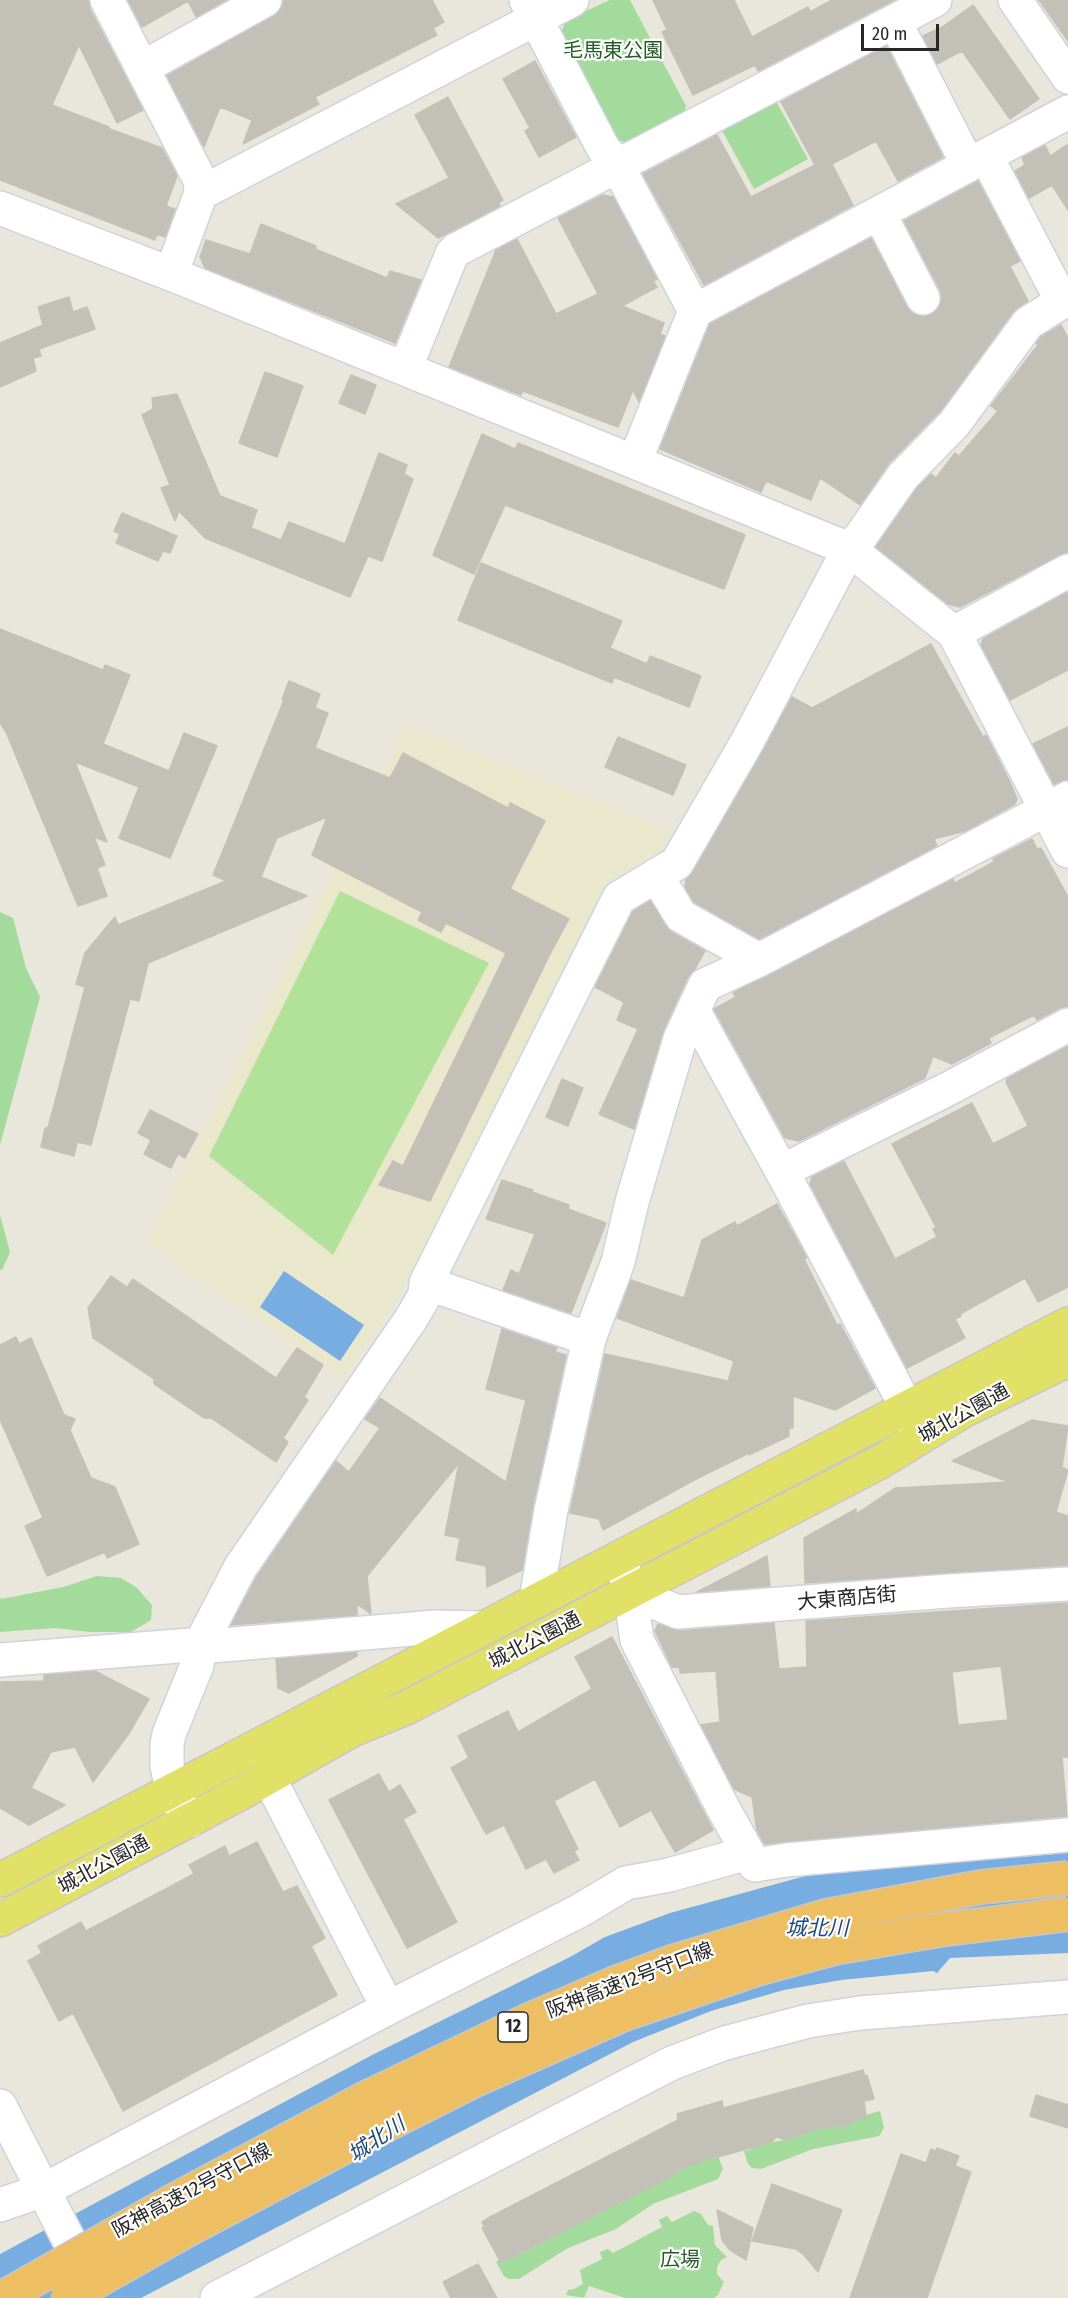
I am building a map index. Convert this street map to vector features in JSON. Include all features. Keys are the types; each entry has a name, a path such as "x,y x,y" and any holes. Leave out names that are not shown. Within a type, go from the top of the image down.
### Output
{"highway":[{"name":"阪神高速12号守口線","path":"2,2298 165,2205 366,2098 528,2020 613,1984 675,1961 826,1916 981,1887 1068,1878"},
{"name":"阪神高速12号守口線","path":"66,2298 186,2230 388,2124 475,2080 622,2015 760,1968 834,1948 939,1930 1068,1914"}],"main road":[{"name":"城北公園通","path":"0,1880 1068,1324"},
{"name":"城北公園通","path":"0,1920 269,1778 352,1730 406,1708 882,1461 963,1411 1068,1360"}],"street":[{"path":"107,0 200,180 201,193 171,274"},
{"path":"142,68 265,0"},
{"path":"201,193 531,10 572,0"},
{"path":"405,369 452,254 617,165 935,0"},
{"path":"1015,0 1068,77"},
{"path":"531,10 603,148 617,165 695,311"},
{"path":"189,1821 172,1790 167,1766 167,1745 169,1734 197,1665 199,1647 240,1568 411,1319 425,1294 426,1283 619,898 676,863 747,742 849,549 861,536 903,476 954,424 1028,323 1065,300 977,160 896,22"},
{"path":"635,461 695,311 1068,112"},
{"path":"0,208 171,274 849,549 954,633 1057,804 1068,851"},
{"path":"879,213 923,298"},
{"path":"954,633 1068,571"},
{"path":"536,1601 551,1510 589,1339 618,1262 632,1202 680,1039 705,985 759,960 1057,804"},
{"path":"656,875 681,916 759,960"},
{"path":"693,1010 782,1171 907,1408 920,1438"},
{"path":"782,1171 965,1080 1068,1024"},
{"path":"426,1283 589,1339"},
{"path":"620,1557 630,1592 637,1640 724,1810 755,1865 786,1860 1068,1834"},
{"name":"大東商店街","path":"630,1592 678,1612 1068,1584"},
{"path":"0,1660 191,1645 199,1647 435,1627 483,1628"},
{"path":"269,1778 388,2008"},
{"path":"0,2205 49,2199 388,2008 579,1911 626,1883 669,1875 748,1853"},
{"path":"217,2298 672,2063 725,2043 770,2030 851,2014 1068,1997"},
{"path":"0,2106 99,2298"}],"shaded area":[{"path":"407,724 671,830 659,849 607,883 397,1300 344,1379 147,1243"}],"green space":[{"name":"毛馬東公園","path":"610,0 630,0 686,106 683,117 633,145 615,139 560,35 566,20"},
{"path":"772,94 808,159 754,189 718,123"},
{"path":"340,891 489,963 333,1255 209,1156"},
{"path":"0,912 13,918 26,968 40,997 0,1145"},
{"path":"0,1215 10,1252 2,1270 0,1270"},
{"path":"97,1576 121,1578 136,1587 152,1605 151,1620 131,1632 89,1632 56,1628 0,1632 0,1596 1,1599 63,1587"},
{"path":"880,2111 884,2128 879,2136 813,2149 761,2169 752,2168 748,2164 744,2151 750,2150 751,2147 864,2118 866,2115"},
{"path":"714,2154 718,2156 723,2169 718,2179 653,2204 616,2229 568,2248 519,2279 509,2279 504,2276 496,2262 510,2254 512,2258 529,2250 616,2203 619,2204 662,2179 676,2174 677,2171"},
{"name":"広場","path":"694,2211 701,2214 708,2225 713,2226 715,2245 727,2257 721,2260 717,2267 717,2274 724,2282 718,2295 714,2298 625,2298 589,2286 584,2298 566,2295 568,2290 583,2284 580,2270 602,2259 600,2252 608,2249 613,2253 662,2227 659,2220 667,2216 672,2222"}],"water":[{"path":"284,1271 364,1325 340,1361 260,1307"},
{"name":"城北川","path":"1068,1853 1068,1953 950,1958 937,1973 933,1971 841,1980 784,1990 711,2011 633,2042 141,2298 0,2298 0,2254 374,2054 570,1957 605,1937 670,1913 809,1875"}],"building":[{"path":"0,0 88,0 90,9 143,110 117,123 79,45 52,105 162,148 177,176 166,206 175,209 165,237 157,234 155,240 0,180"},
{"path":"128,0 226,0 196,17 188,1 142,27"},
{"path":"284,0 432,0 444,22 433,28 437,35 315,97 319,104 243,144 252,120 220,107 204,147 167,76 274,16 281,9"},
{"path":"653,0 734,0 752,37 808,7 810,12 832,0 894,0 758,71 755,65 693,95 662,32 667,30"},
{"path":"1039,0 1068,0 1068,41"},
{"path":"973,5 1039,99 1010,119 962,51 937,64 923,36 942,27"},
{"path":"886,46 943,157 898,181 876,141 832,164 853,205 704,285 643,174 717,135 751,197 815,165 781,102"},
{"path":"535,61 576,137 539,157 525,131 530,128 503,79"},
{"path":"448,97 503,200 499,202 500,206 438,238 396,204 449,178 415,115"},
{"path":"1068,144 1068,210 1052,185 1029,198 1015,171 1025,165 1022,158 1045,145 1050,156"},
{"path":"978,181 1020,261 1010,266 1028,301 1013,312 941,410 889,463 860,505 820,478 811,500 766,481 761,492 660,449 710,324 871,238 907,307 912,313 922,317 932,314 939,308 942,298 940,290 904,221"},
{"path":"603,195 613,197 657,279 653,281 657,287 622,306 664,323 660,334 665,336 639,402 633,390 618,427 523,391 521,395 449,367 496,250 517,239 556,314 598,294 558,218"},
{"path":"261,224 387,278 390,271 421,280 395,343 205,268 200,257 206,240 250,254"},
{"path":"69,297 73,312 87,307 95,329 39,349 41,356 33,358 36,371 0,387 0,343 43,325 38,307"},
{"path":"1061,325 1068,338 1068,552 960,607 948,604 876,547 917,488 931,474 936,478 955,453 959,456 998,411 991,406 1038,345 1036,343 1041,337"},
{"path":"265,372 303,386 277,457 239,443"},
{"path":"351,375 376,385 365,414 339,403"},
{"path":"177,394 220,496 257,510 251,528 281,540 289,522 345,544 379,453 407,465 404,474 413,479 382,561 368,556 350,597 205,538 179,511 175,521 161,488 170,485 142,415 153,409 152,398"},
{"path":"482,434 515,449 518,443 745,535 724,589 505,505 474,574 433,555"},
{"path":"122,513 177,536 170,553 163,551 158,561 116,543 120,534 114,531"},
{"path":"481,563 622,621 610,648 647,664 650,656 701,676 689,707 614,677 612,683 458,620"},
{"path":"1068,592 1068,670 1010,700 981,645 983,639"},
{"path":"0,629 103,670 105,665 130,675 103,744 169,771 184,733 217,746 170,858 119,838 139,787 75,762 107,842 94,837 105,865 97,868 107,896 78,906 6,732 0,723"},
{"path":"931,644 983,737 986,735 1017,799 1015,804 965,831 934,839 937,846 759,939 694,902 685,887 686,879 693,872 792,697 812,708"},
{"path":"289,681 320,694 315,708 328,713 315,748 390,778 403,753 508,808 510,803 545,821 510,889 569,919 430,1201 379,1185 393,1161 403,1166 506,953 446,923 441,932 418,920 422,912 312,855 327,817 277,838 261,877 307,896 148,963 139,1001 130,999 91,1145 77,1142 74,1156 41,1147 85,987 76,984 85,953 115,917 118,925 226,881 213,875 284,700 282,699"},
{"path":"1068,727 1068,779 1054,784 1033,744"},
{"path":"618,737 686,765 673,795 605,767"},
{"path":"1032,839 1037,849 1041,848 1068,897 1068,1006 1059,1008 1037,1020 1034,1015 989,1038 991,1043 952,1064 933,1056 925,1078 799,1141 785,1138 714,1009 736,997 733,993 953,879 955,883 994,862 993,859"},
{"path":"650,901 671,932 705,951 688,977 663,1031 634,1129 599,1114 638,1029 617,1020 624,1002 595,987 633,911"},
{"path":"1068,1046 1068,1287 1038,1302 1025,1278 955,1319 965,1338 907,1368 810,1184 812,1177 844,1161 895,1259 937,1237 933,1229 936,1227 892,1144 972,1103 993,1144 1028,1126 1006,1082 1007,1079"},
{"path":"562,1079 583,1088 568,1126 546,1117"},
{"path":"150,1110 198,1134 185,1158 178,1154 171,1168 144,1154 151,1140 138,1133"},
{"path":"502,1180 533,1190 532,1192 569,1205 568,1209 606,1223 571,1313 503,1290 511,1270 519,1274 535,1234 486,1219"},
{"path":"777,1204 807,1258 804,1259 837,1325 840,1324 875,1388 835,1410 793,1396 793,1428 789,1428 789,1436 698,1478 603,1530 599,1519 570,1513 605,1354 728,1381 734,1361 617,1318 631,1280 684,1298 702,1240 735,1222 737,1226"},
{"path":"111,1276 127,1287 133,1279 276,1378 297,1348 323,1365 304,1397 308,1400 283,1438 288,1442 276,1462 211,1418 204,1418 154,1384 154,1379 93,1338 88,1308"},
{"path":"502,1329 557,1348 555,1352 566,1355 533,1506 522,1570 487,1587 486,1566 456,1560 460,1538 445,1535 459,1463 367,1576 371,1614 357,1604 357,1615 231,1625 256,1578 336,1461 349,1472 380,1428 365,1419 380,1398 506,1482 526,1400 486,1389"},
{"path":"16,1337 19,1344 31,1338 64,1415 75,1419 70,1430 91,1478 115,1487 139,1544 107,1558 105,1552 47,1576 25,1526 43,1518 0,1419 0,1345"},
{"path":"1032,1420 1068,1426 1062,1467 1068,1470 1056,1512 1068,1516 1068,1565 805,1583 804,1538 856,1509 856,1514 895,1488 1009,1482 952,1461"},
{"path":"767,1556 770,1586 697,1592 736,1572"},
{"path":"1068,1603 1068,1757 1062,1757 1067,1816 765,1844 757,1831 752,1797 734,1789 701,1725 720,1722 716,1671 680,1673 680,1668 672,1667 655,1631 658,1624 679,1631 774,1623 779,1669 807,1667 806,1621","holes":["1001,1666 1008,1720 958,1725 952,1672"]},
{"path":"612,1637 713,1830 675,1852 651,1810 620,1827 595,1779 554,1801 578,1849 574,1851 579,1860 554,1873 546,1859 526,1869 504,1825 486,1834 451,1768 469,1758 458,1736 508,1711 518,1732 592,1689 575,1657"},
{"path":"357,1652 357,1656 289,1693 278,1688 276,1659"},
{"path":"95,1671 149,1699 130,1732 93,1782 75,1747 51,1752 31,1788 65,1805 29,1825 0,1808 0,1682 44,1681 44,1675"},
{"path":"379,1774 389,1792 400,1785 416,1812 403,1819 457,1922 407,1948 329,1800"},
{"path":"257,1842 283,1892 297,1886 325,1938 311,1946 337,1995 123,2111 73,2013 59,2021 28,1961 42,1953 38,1946 81,1922 86,1931 194,1874 189,1865 225,1846 229,1856"},
{"path":"863,2070 865,2076 867,2075 874,2099 864,2101 866,2117 840,2127 813,2130 787,2140 776,2137 772,2142 718,2156 677,2170 676,2174 501,2263 482,2228 485,2227 482,2222 490,2217 678,2120 677,2114 722,2101 723,2108"},
{"path":"1036,2095 1068,2105 1068,2128 1030,2116"},
{"path":"937,2148 959,2156 955,2166 971,2172 927,2298 850,2298 901,2154 926,2163 931,2149 936,2151"},
{"path":"772,2184 842,2210 818,2272 796,2249 752,2241"},
{"path":"717,2210 753,2228 746,2260 730,2250 722,2240"},
{"path":"478,2264 497,2298 451,2298 443,2282"}]}
